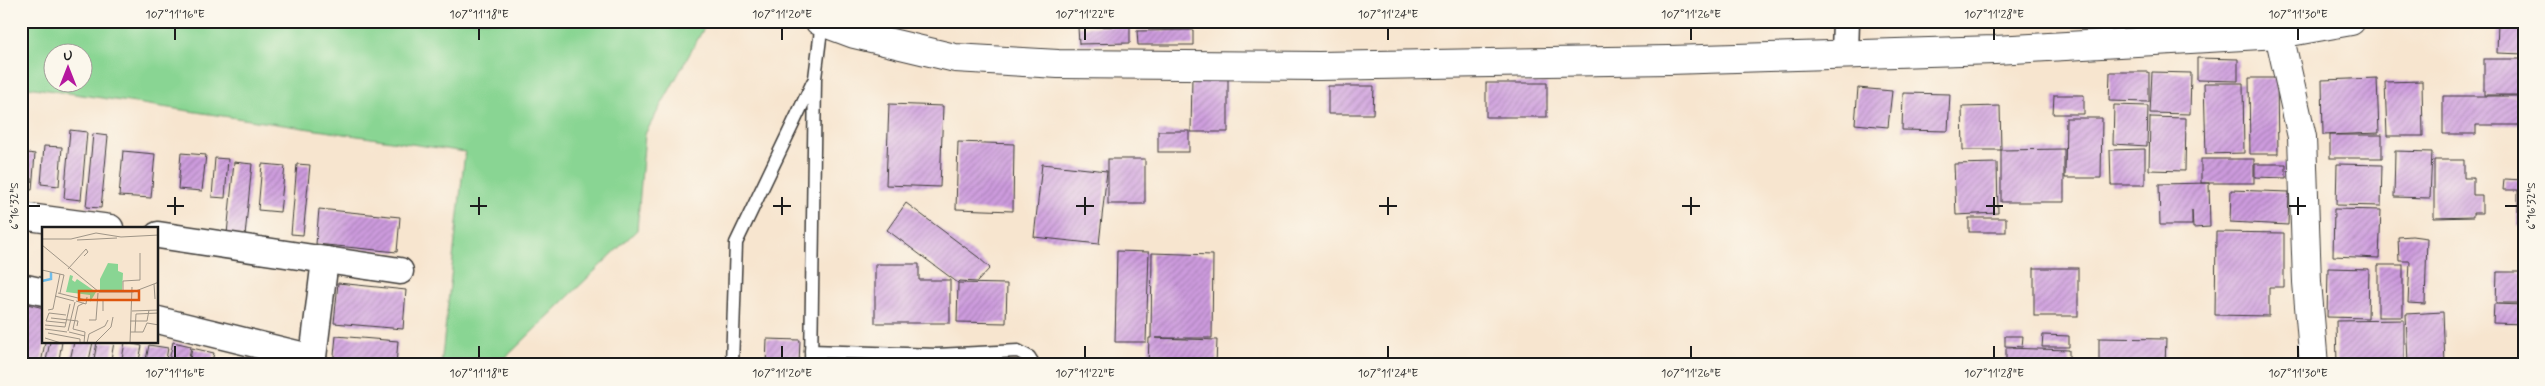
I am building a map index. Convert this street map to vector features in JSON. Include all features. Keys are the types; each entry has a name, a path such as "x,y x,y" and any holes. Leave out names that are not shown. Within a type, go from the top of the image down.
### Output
{"street":[{"path":"1845,53 1846,21"},
{"path":"820,22 854,34 955,58 1058,64 1348,66 1572,62 1995,50 2352,21"},
{"path":"2278,28 2302,137 2307,282 2314,365"},
{"path":"21,216 103,227"},
{"path":"159,235 400,271"},
{"path":"159,320 312,362 324,260"},
{"path":"21,287 42,292"}],"lane":[{"path":"811,365 815,78 820,22"},
{"path":"732,365 736,243 815,78"},
{"path":"811,351 937,355 1018,351 1029,357 1034,365"}],"green space":[{"path":"21,21 688,21 704,28 645,134 637,230 498,365 441,365 465,152 61,92 92,92 92,42 42,42 42,89 21,86"}],"building":[{"path":"2498,21 2524,21 2524,54 2497,53"},
{"path":"1130,26 1130,43 1079,44 1078,27"},
{"path":"1193,30 1193,45 1138,45 1137,31"},
{"path":"2197,58 2238,59 2238,81 2197,80"},
{"path":"2484,59 2524,59 2524,95 2484,95"},
{"path":"2110,72 2149,72 2149,102 2109,101"},
{"path":"2152,72 2191,73 2190,114 2150,113"},
{"path":"1192,76 1228,77 1228,132 1191,132"},
{"path":"2249,78 2277,78 2278,154 2250,154"},
{"path":"2377,78 2379,133 2323,135 2322,80"},
{"path":"2422,81 2423,136 2387,136 2385,82"},
{"path":"1486,83 1547,83 1547,117 1486,117"},
{"path":"2204,83 2243,83 2244,153 2206,154"},
{"path":"1328,86 1374,86 1373,114 1328,114"},
{"path":"1858,88 1892,91 1888,127 1855,124"},
{"path":"1903,93 1950,94 1948,131 1902,130"},
{"path":"2054,95 2084,95 2084,114 2053,114"},
{"path":"2443,96 2524,96 2524,125 2476,125 2476,134 2443,134"},
{"path":"889,104 943,106 940,187 886,185"},
{"path":"2114,105 2148,106 2147,146 2113,144"},
{"path":"2000,106 2001,150 1963,150 1962,107"},
{"path":"2150,117 2186,118 2185,171 2149,170"},
{"path":"2066,118 2102,118 2101,178 2065,178"},
{"path":"70,130 87,132 81,200 64,198"},
{"path":"1158,131 1189,131 1189,152 1158,152"},
{"path":"93,134 108,136 101,208 86,207"},
{"path":"2330,135 2382,135 2382,158 2330,158"},
{"path":"958,142 1014,144 1013,211 956,209"},
{"path":"44,146 62,147 59,186 41,184"},
{"path":"2064,149 2064,202 2001,202 2001,150"},
{"path":"2145,149 2145,185 2111,185 2110,150"},
{"path":"123,151 155,154 151,198 119,196"},
{"path":"2395,151 2432,152 2430,198 2394,197"},
{"path":"21,152 35,154 32,190 21,189"},
{"path":"181,153 206,155 202,191 178,189"},
{"path":"215,158 228,159 225,198 212,197"},
{"path":"1108,159 1145,159 1145,204 1108,204"},
{"path":"2201,159 2254,159 2254,183 2201,183"},
{"path":"2434,160 2464,160 2464,178 2473,178 2473,195 2482,195 2482,213 2473,213 2473,217 2434,218"},
{"path":"234,162 252,164 245,236 227,234"},
{"path":"1997,163 1998,213 1956,215 1954,164"},
{"path":"262,164 285,166 280,212 258,210"},
{"path":"297,164 310,165 303,235 291,234"},
{"path":"1042,164 1107,171 1099,244 1034,237"},
{"path":"2255,164 2286,164 2286,178 2255,177"},
{"path":"2337,164 2382,165 2381,206 2336,205"},
{"path":"2504,179 2524,180 2524,227 2518,227 2518,190 2503,190"},
{"path":"2209,183 2210,227 2193,228 2192,210 2192,225 2160,225 2159,184"},
{"path":"2231,190 2289,192 2288,225 2230,222"},
{"path":"906,203 990,268 977,282 960,281 958,283 887,230"},
{"path":"319,209 400,217 397,252 316,244"},
{"path":"2334,209 2381,210 2379,258 2333,256"},
{"path":"1969,218 2006,218 2006,232 1969,232"},
{"path":"2216,232 2284,233 2284,287 2269,287 2269,316 2215,315"},
{"path":"2398,237 2427,238 2425,304 2408,303 2410,261 2399,261"},
{"path":"1117,251 1149,252 1146,342 1115,342"},
{"path":"1152,253 1213,255 1212,338 1155,338 1217,340 1216,365 1148,365 1149,338 1151,338"},
{"path":"875,264 919,264 919,280 950,280 950,323 875,323"},
{"path":"2378,265 2403,265 2403,317 2378,317"},
{"path":"2034,268 2078,268 2078,316 2034,316"},
{"path":"2328,268 2369,269 2368,318 2327,317"},
{"path":"2497,272 2524,272 2524,303 2496,303"},
{"path":"338,283 406,290 403,329 334,323"},
{"path":"958,283 1007,284 1006,323 957,322"},
{"path":"27,304 42,308 42,344 45,344 41,364 21,360 21,334"},
{"path":"2494,304 2524,305 2524,324 2493,323"},
{"path":"2443,312 2445,365 2408,365 2406,314"},
{"path":"2404,320 2404,365 2337,365 2336,321"},
{"path":"2043,335 2069,336 2069,347 2042,347"},
{"path":"336,336 398,341 396,365 333,365"},
{"path":"2005,336 2023,336 2022,347 2005,346"},
{"path":"2099,338 2166,339 2165,365 2099,364"},
{"path":"767,339 800,340 799,365 766,365"},
{"path":"173,342 191,346 188,365 168,365"},
{"path":"50,344 62,344 58,365 45,365"},
{"path":"74,344 93,344 88,365 69,365"},
{"path":"97,344 114,344 110,365 93,365"},
{"path":"125,344 142,346 138,365 121,365"},
{"path":"149,345 168,348 165,365 145,365"},
{"path":"192,348 214,353 211,365 189,365"},
{"path":"2006,348 2069,350 2069,365 2006,365"},
{"path":"258,359 283,364 283,365 257,365"},
{"path":"1944,361 1977,362 1977,365 1944,365"}]}
